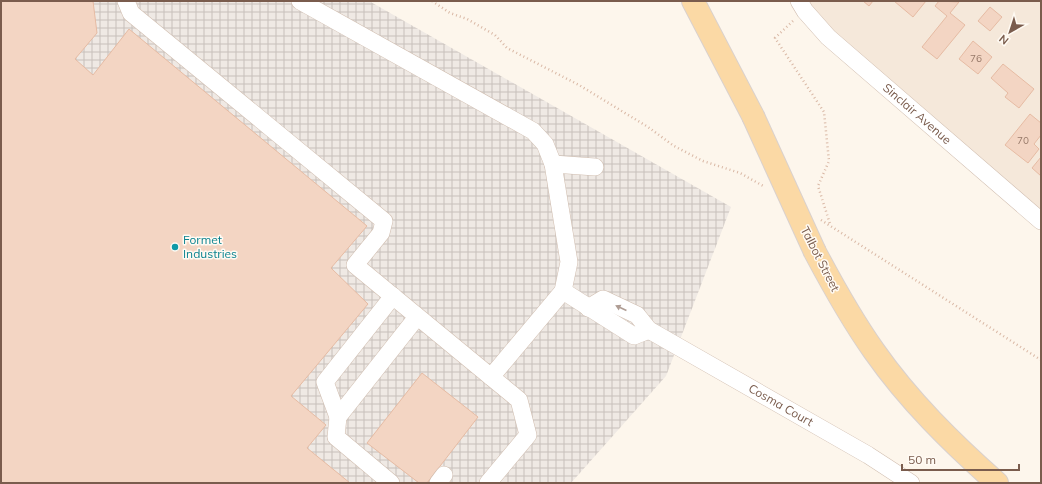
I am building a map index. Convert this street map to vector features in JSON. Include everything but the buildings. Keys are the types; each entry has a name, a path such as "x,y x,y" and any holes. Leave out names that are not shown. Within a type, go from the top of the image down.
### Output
{"main road":[{"name":"Talbot Street","path":"693,1 753,116 814,252 842,302 883,363 914,402 958,448 997,483"}],"street":[{"path":"126,1 131,13 384,221 381,234 355,265 519,400 528,435 488,483"},
{"path":"300,1 534,131 545,144 553,164 569,262 563,291 491,377"},
{"name":"Sinclair Avenue","path":"802,6 828,37 1041,221"},
{"path":"553,164 595,167"},
{"name":"Cosma Court","path":"563,291 634,336 650,330 868,455 911,483"},
{"path":"391,483 336,437 338,417 325,382 393,296"},
{"path":"338,417 417,317"}],"path":[{"path":"432,1 450,14 467,19 495,35 507,48 579,85 642,123 674,146 703,162 740,173 772,191"},
{"path":"802,6 774,38 824,112 829,161 818,186 830,225"},
{"path":"817,217 1041,360"}],"shaded area":[{"path":"1,1 369,1 731,207 666,376 571,483 1,483"},
{"path":"808,1 1041,1 1041,211 827,26"}],"place":[{"name":"Formet Industries","path":"175,247"}]}
